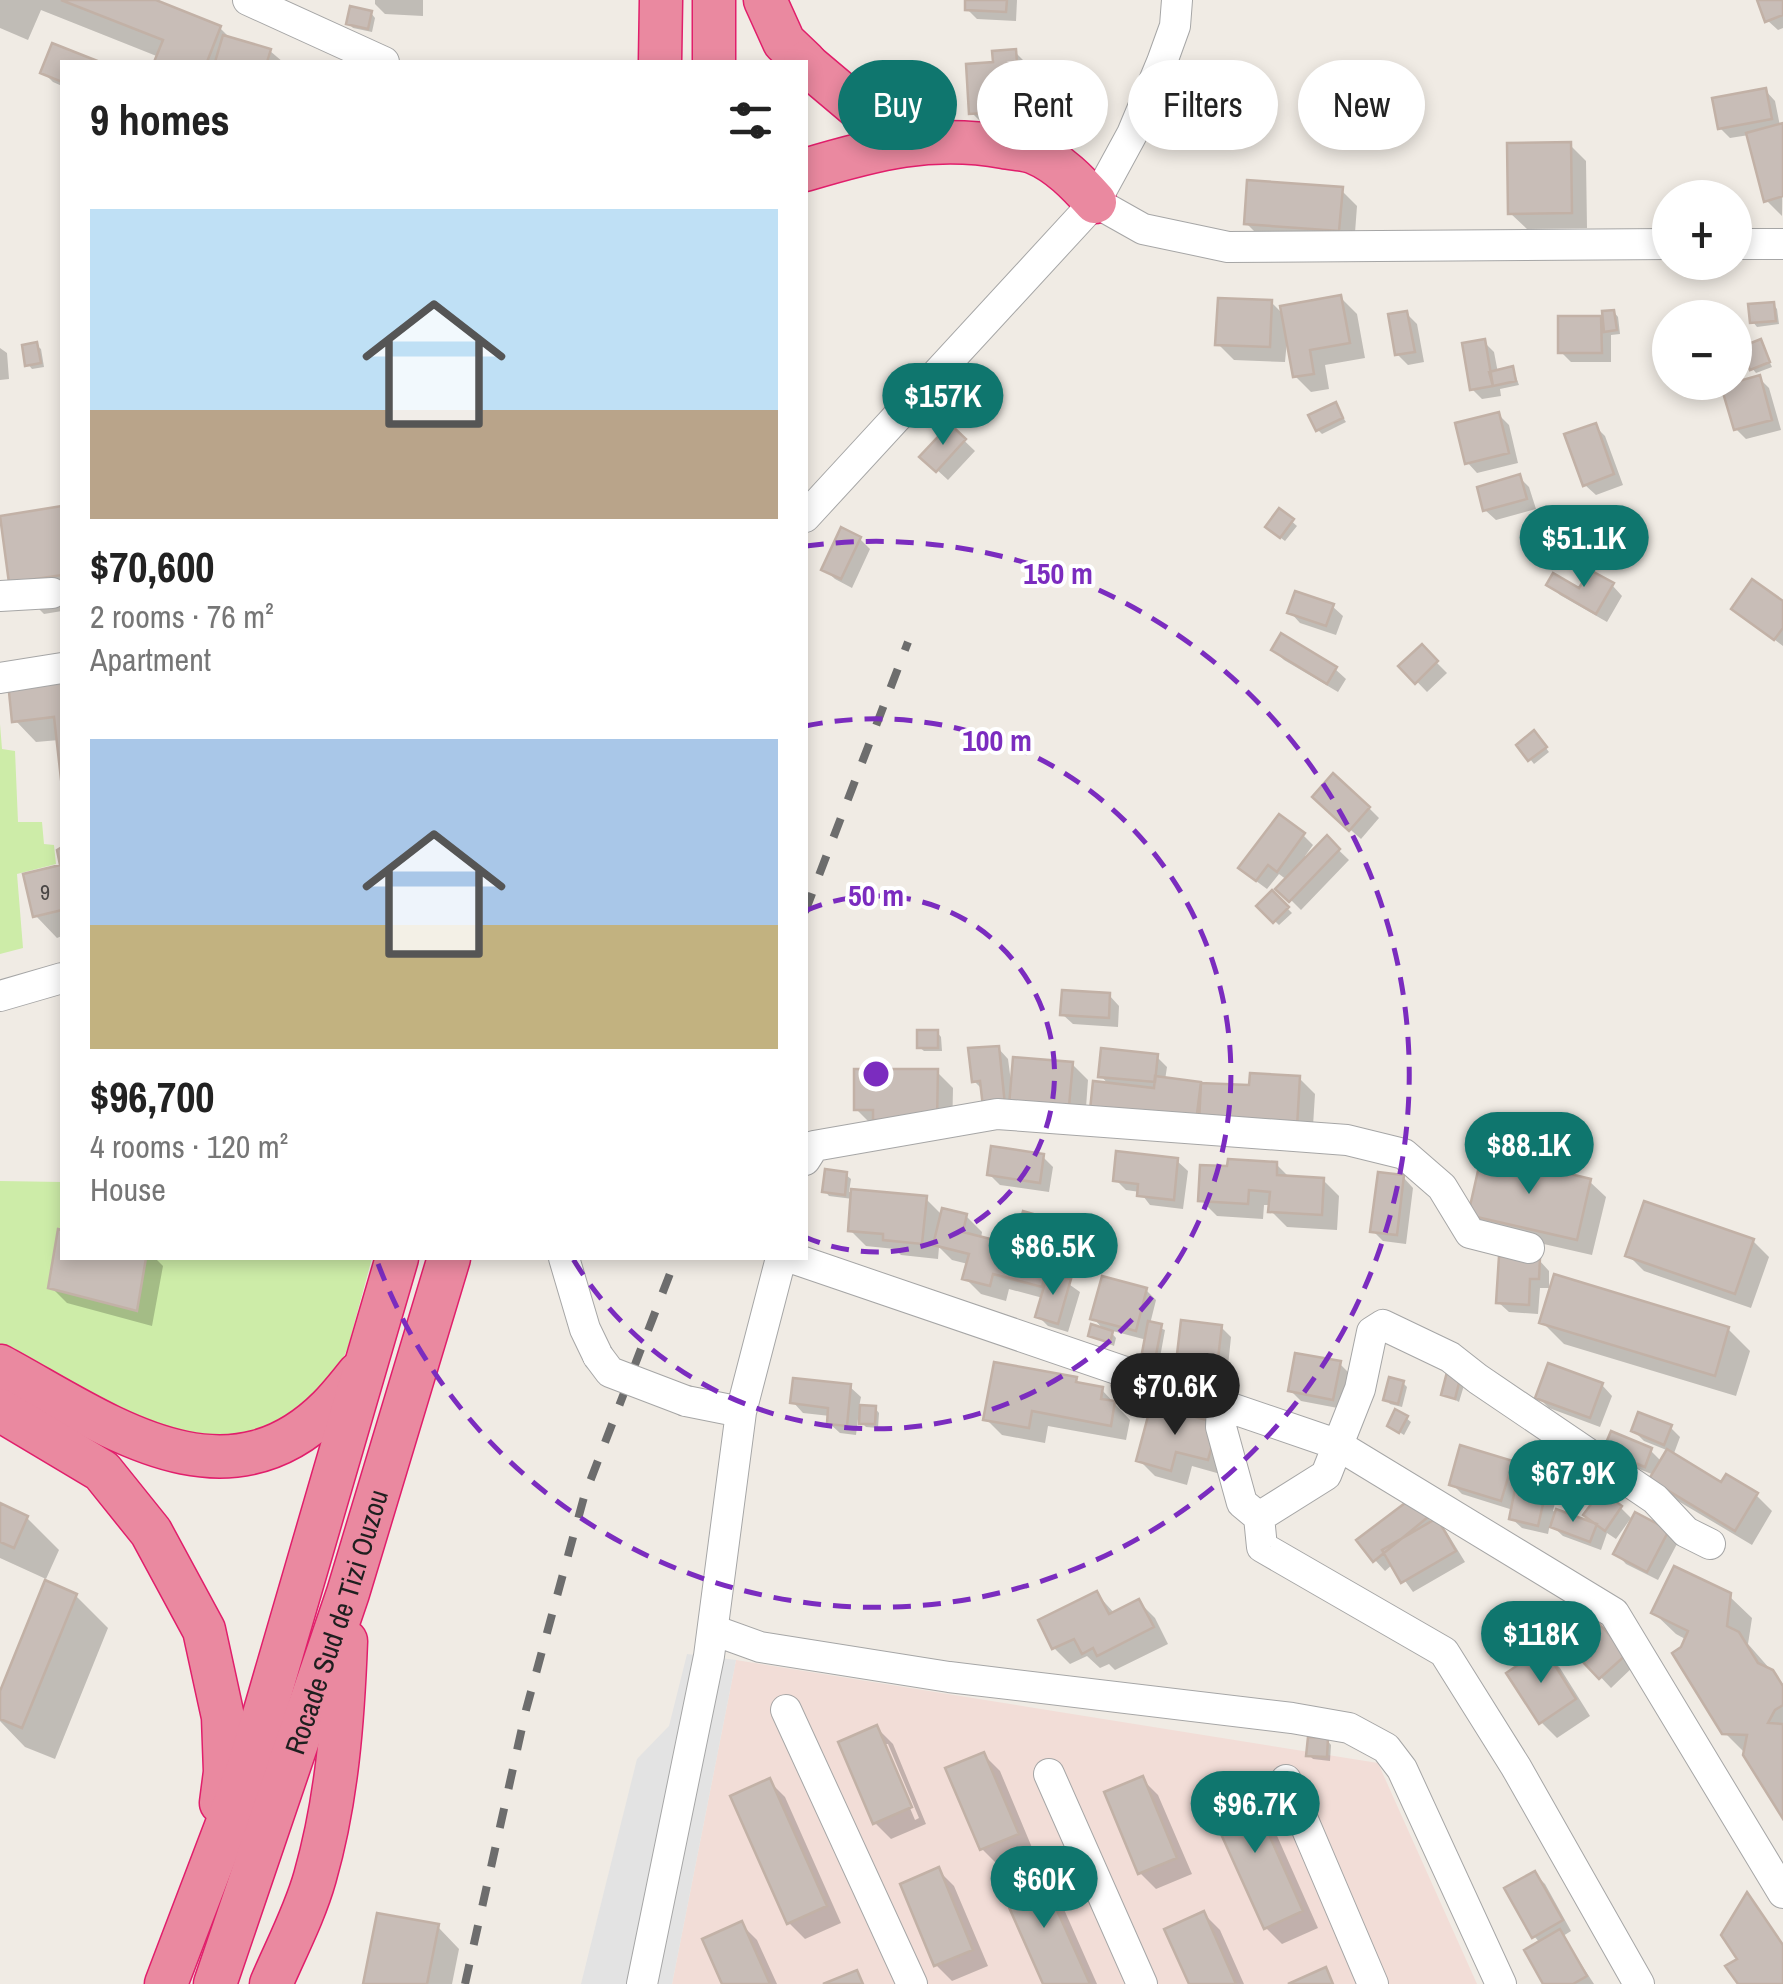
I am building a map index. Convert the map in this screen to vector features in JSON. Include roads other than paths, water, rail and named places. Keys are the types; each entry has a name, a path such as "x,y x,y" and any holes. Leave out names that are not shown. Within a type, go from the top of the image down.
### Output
{"highway":[{"path":"660,60 661,0"},
{"path":"714,0 714,60"},
{"path":"765,0 784,42 802,60"},
{"path":"808,66 838,91"},
{"path":"957,142 1034,153 1073,177 1095,202"},
{"path":"808,169 880,150"},
{"name":"Rocade Sud de Tizi Ouzou","path":"166,1984 249,1766 396,1260"},
{"name":"Rocade Sud de Tizi Ouzou","path":"215,1984 348,1593 449,1260"},
{"path":"0,1366 161,1450 198,1456 240,1456 274,1445 327,1410 366,1365"},
{"path":"0,1410 102,1471 151,1532 204,1630 223,1717 225,1772 214,1864"},
{"path":"271,1984 314,1881 334,1796 344,1705 348,1593"}],"street":[{"path":"248,0 380,60"},
{"path":"808,515 1095,202 1132,134 1162,62 1174,26 1177,0"},
{"path":"1095,202 1143,229 1228,247 1652,244"},
{"path":"1752,244 1783,244"},
{"path":"0,596 52,593"},
{"path":"0,678 60,668"},
{"path":"0,996 60,979"},
{"path":"808,1155 814,1146 997,1114 1348,1140 1404,1154 1442,1186 1470,1233 1529,1248"},
{"path":"565,1260 585,1329 610,1372 686,1401 740,1412"},
{"path":"642,1984 713,1630 740,1412 780,1260"},
{"path":"798,1260 1336,1444 1614,1612 1783,1893"},
{"path":"1259,1517 1326,1475 1360,1389 1372,1332 1384,1325 1450,1357 1654,1499 1686,1532 1710,1544"},
{"path":"1222,1405 1220,1427 1242,1503 1259,1517 1262,1547 1444,1652 1516,1767 1640,1984"},
{"path":"713,1630 760,1647 949,1678 1349,1728 1386,1748 1402,1769 1501,1984"},
{"path":"786,1710 912,1984"},
{"path":"1049,1774 1142,1984"},
{"path":"1286,1780 1373,1984"}],"railway":[{"path":"808,904 908,642"},
{"path":"465,1984 526,1710 584,1497 675,1260"}]}
